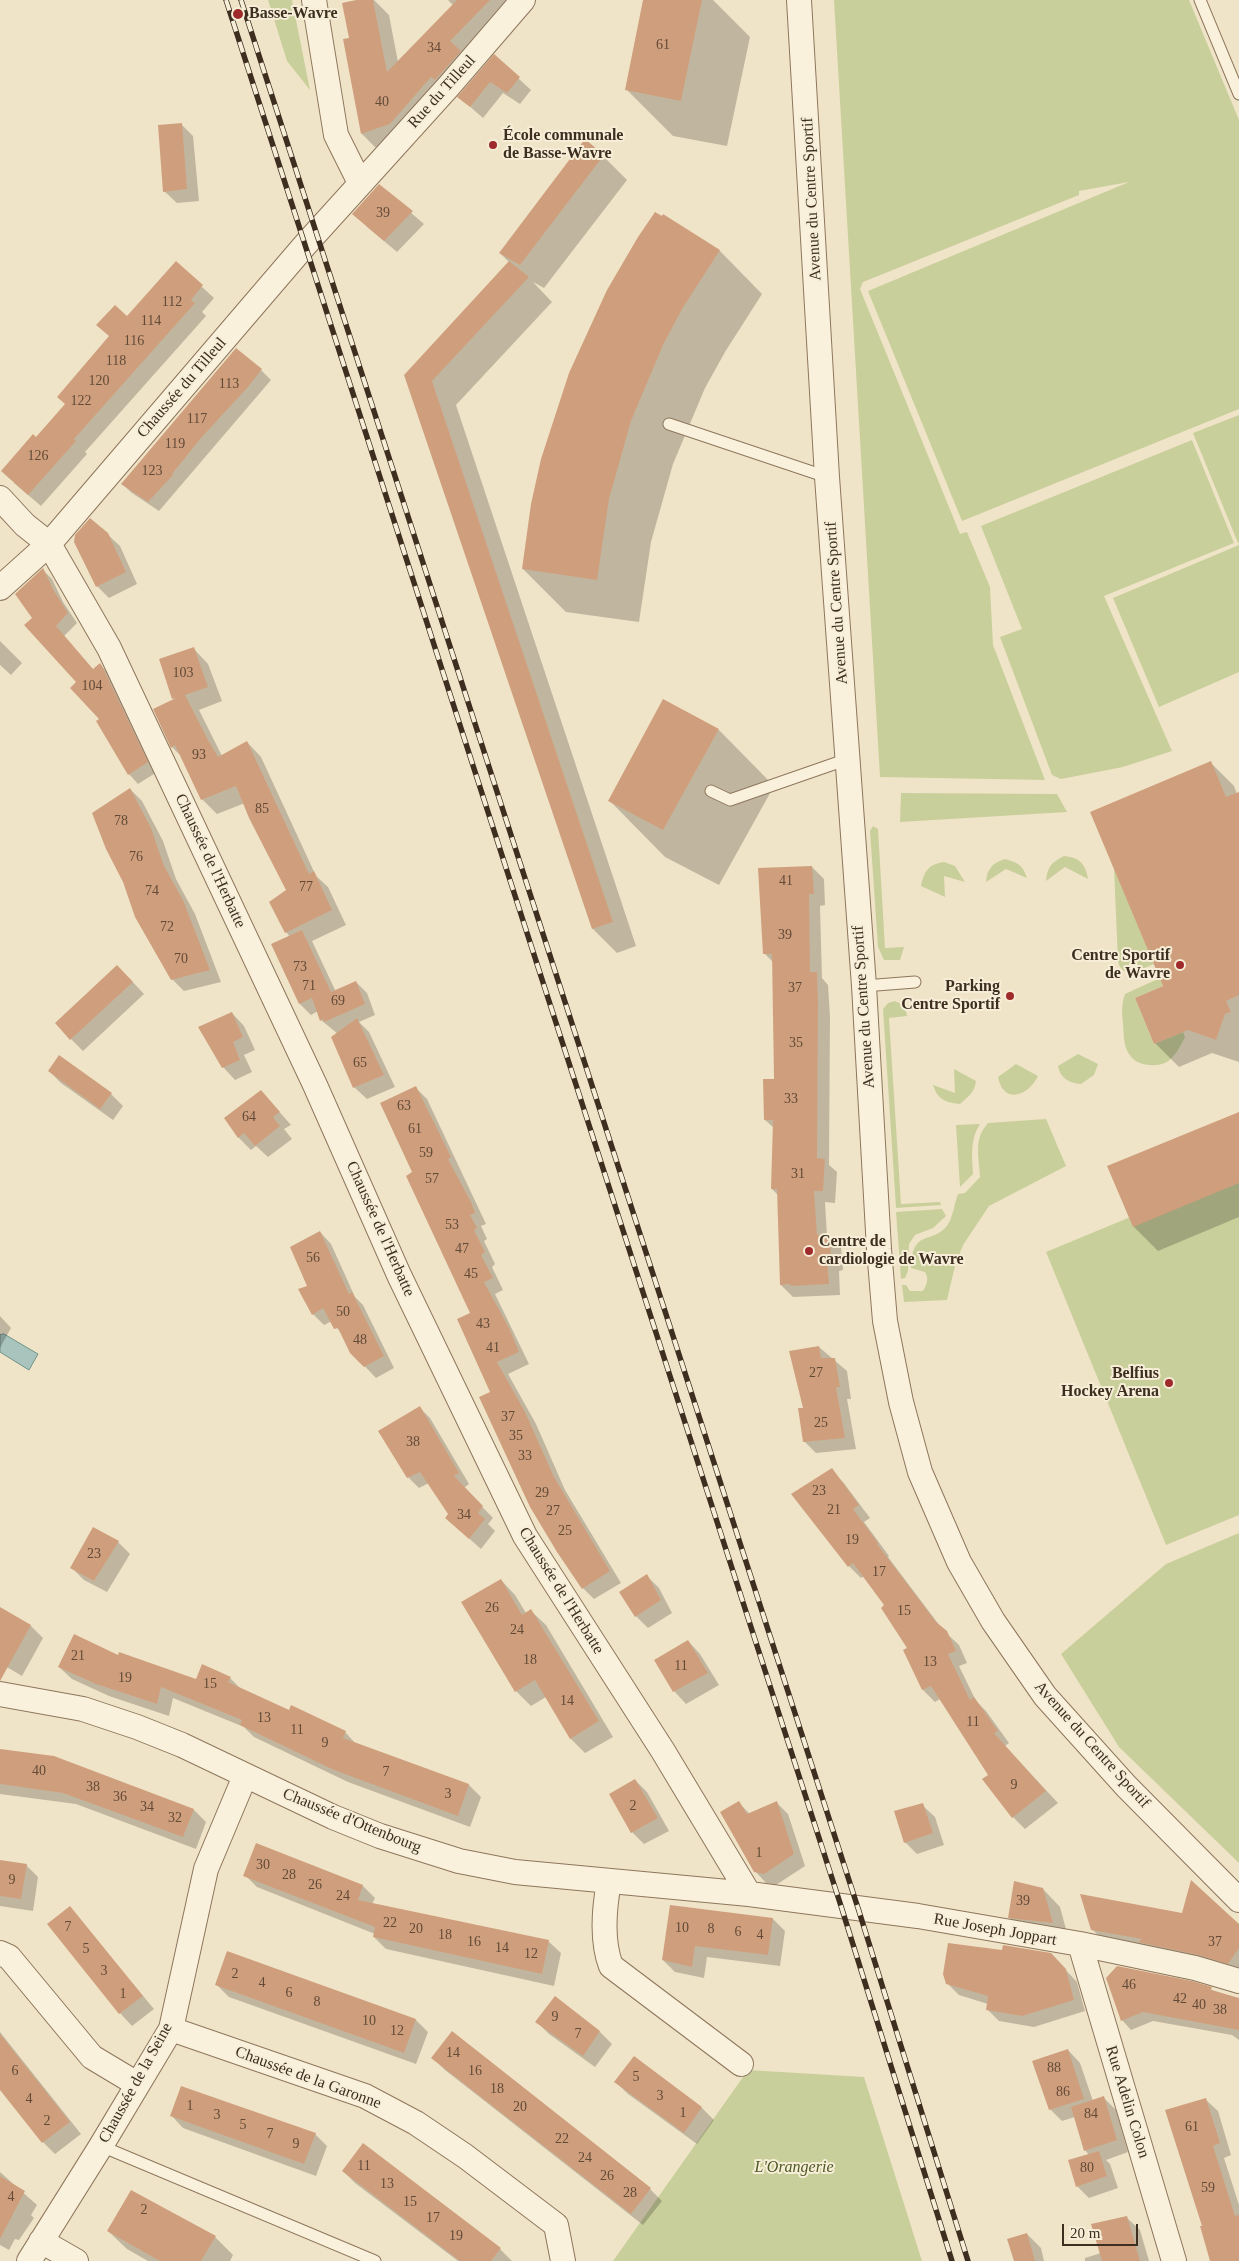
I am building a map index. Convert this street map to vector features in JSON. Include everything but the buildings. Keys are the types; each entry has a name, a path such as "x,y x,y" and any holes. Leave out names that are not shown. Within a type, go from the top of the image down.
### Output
{"street":[{"path":"314,0 336,135 360,183"},
{"name":"Rue du Tilleul","path":"360,183 448,87 523,0"},
{"name":"Avenue du Centre Sportif","path":"799,0 828,477 864,986 879,1250 886,1321 901,1402 920,1472 959,1562 993,1621 1045,1696 1126,1786 1239,1900"},
{"name":"Chaussée du Tilleul","path":"0,588 49,544 360,183"},
{"path":"0,498 25,526 49,544"},
{"name":"Chaussée de l'Herbatte","path":"49,544 109,648 315,1085 399,1275 525,1536 662,1750 749,1894"},
{"name":"Chaussée d'Ottenbourg","path":"0,1694 83,1710 137,1727 182,1745 332,1817 459,1861 516,1872 749,1894"},
{"name":"Chaussée de la Seine","path":"29,2261 171,2029 206,1869 245,1776"},
{"path":"609,1882 604,1909 607,1955 611,1966 741,2064"},
{"name":"Rue Joseph Joppart","path":"749,1894 918,1916 1080,1944 1195,1968 1239,1980"},
{"name":"Rue Adelin Colon","path":"1080,1944 1174,2261"},
{"path":"0,1953 9,1957 92,2057 138,2084"},
{"name":"Chaussée de la Garonne","path":"171,2029 365,2096 416,2123 465,2156 556,2225 563,2261"},
{"path":"41,2241 76,2261"}],"lane":[{"path":"1200,0 1239,94"},
{"path":"669,424 828,477"},
{"path":"711,791 730,800 848,759"},
{"path":"864,986 915,982"},
{"path":"101,2146 375,2261"}],"green space":[{"path":"268,0 292,0 310,90 287,61"},
{"path":"834,0 1189,0 1239,120 1239,409 962,521 868,291 1129,182 1079,191 1079,195 863,282 860,289 960,534 967,532 990,587 993,645 1045,780 880,777"},
{"path":"1239,415 1239,542 1238,543 1193,433"},
{"path":"1192,440 1234,543 1104,596 1172,751 1123,767 1061,779 1052,775 1000,637 1022,629 981,526"},
{"path":"1239,545 1239,672 1159,707 1113,598"},
{"path":"901,793 1057,794 1067,812 900,822"},
{"path":"873,826 878,829 885,948 904,947 900,960 884,960 878,947 870,831"},
{"path":"1064,856 1081,862 1086,869 1088,879 1065,867 1046,881 1051,866 1056,860"},
{"path":"1005,859 1019,865 1024,870 1027,878 1006,869 986,882 991,867"},
{"path":"944,862 955,866 965,882 944,876 945,897 921,886 928,869 934,864"},
{"path":"1114,868 1154,964 1138,971 1123,971 1118,961"},
{"path":"1160,978 1163,986 1135,998 1154,1044 1183,1032 1185,1037 1170,1060 1162,1064 1146,1065 1132,1058 1126,1047 1122,1016 1123,1002 1125,994"},
{"path":"895,1001 905,1006 907,1016 889,1018 901,1204 940,1202 941,1205 896,1208 883,1009 888,1003"},
{"path":"1078,1054 1098,1064 1094,1075 1081,1084 1063,1077 1058,1066"},
{"path":"1016,1064 1038,1076 1029,1089 1016,1094 1010,1094 1001,1086 998,1077"},
{"path":"954,1069 976,1081 973,1091 960,1104 950,1103 940,1097 933,1085 955,1093"},
{"path":"1046,1119 1066,1166 989,1206 963,1245 955,1266 947,1300 904,1302 902,1285 906,1285 910,1291 923,1291 927,1282 925,1272 911,1268 915,1248 923,1239 940,1232 946,1227 952,1216 958,1194 965,1193 980,1177 978,1148 983,1129 988,1123"},
{"path":"980,1124 973,1142 973,1174 960,1187 956,1125"},
{"name":"Belfius Hockey Arena","path":"1239,1172 1239,1515 1166,1545 1046,1252"},
{"path":"942,1209 946,1216 933,1228 915,1235 909,1244 908,1271 905,1278 901,1279 896,1212"},
{"path":"1239,1533 1239,1863 1119,1747 1061,1654 1166,1564"},
{"name":"L'Orangerie","path":"748,2070 864,2077 922,2261 613,2261"}],"water":[{"path":"4,1334 38,1354 29,1370 0,1352 0,1335"}],"railway":[{"path":"226,0 841,1906 952,2261"},
{"path":"241,0 858,1908 968,2261"}],"place":[{"name":"Basse-Wavre","path":"238,14"},
{"name":"École communale de Basse-Wavre","path":"493,145"},
{"name":"Centre Sportif de Wavre","path":"1180,965"},
{"name":"Parking Centre Sportif","path":"1010,996"},
{"name":"Centre de cardiologie de Wavre","path":"809,1251"},
{"name":"Belfius Hockey Arena","path":"1169,1383"}]}
